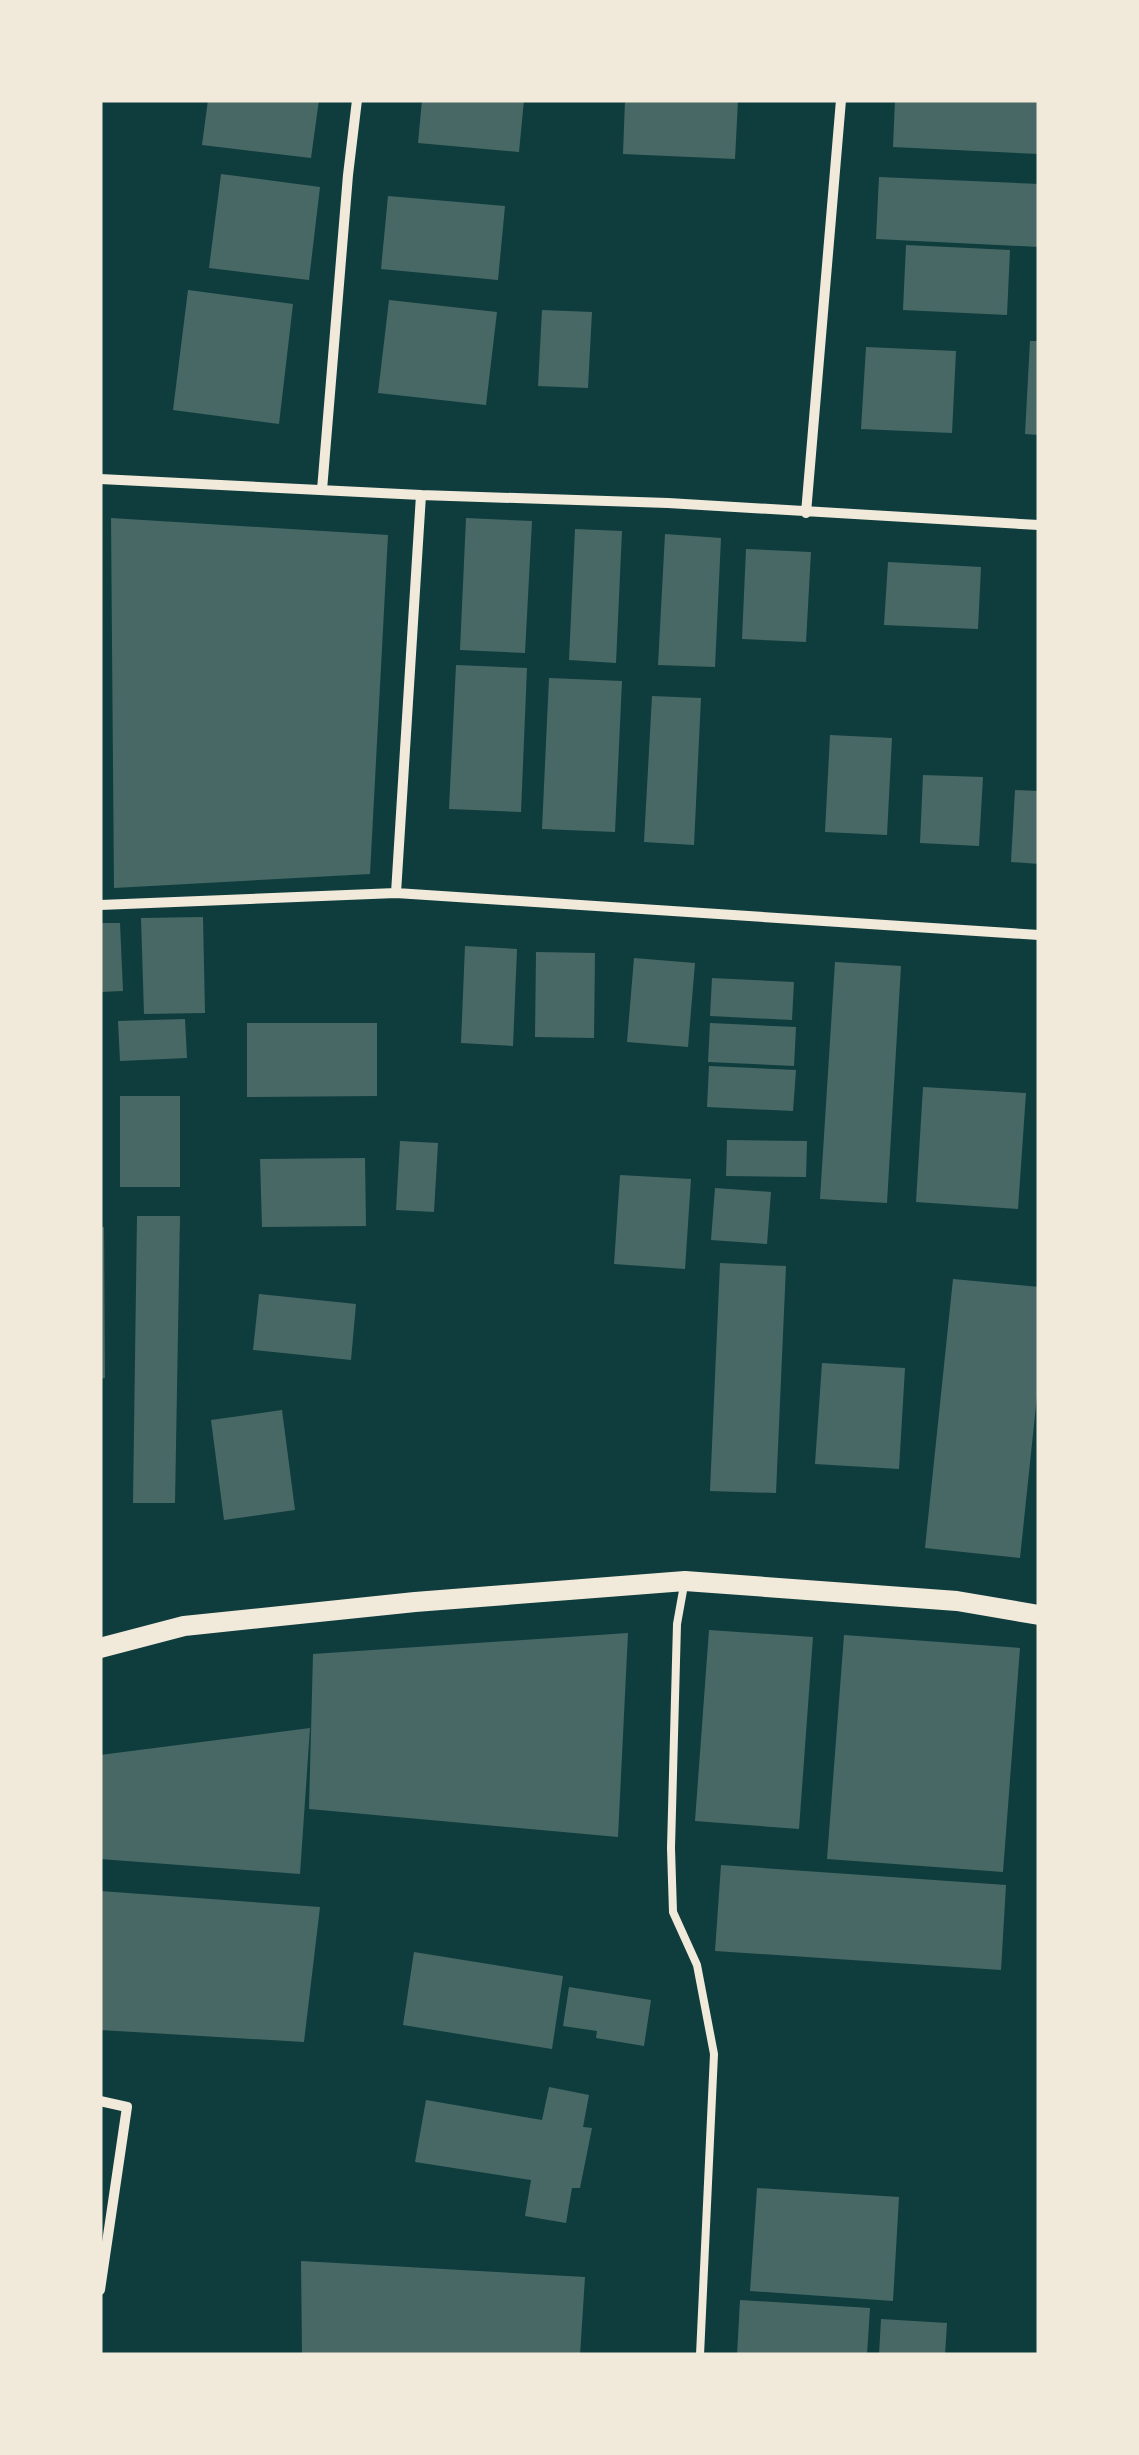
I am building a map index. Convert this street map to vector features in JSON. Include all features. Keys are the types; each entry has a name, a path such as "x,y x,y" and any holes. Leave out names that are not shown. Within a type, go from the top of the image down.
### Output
{"main road":[{"path":"100,1648 184,1626 434,1600 684,1581 957,1601 1039,1615"}],"street":[{"path":"322,490 357,100"},
{"path":"806,513 841,100"},
{"path":"100,479 668,503 1039,525"},
{"path":"396,893 421,495"},
{"path":"100,905 396,893 1039,935"},
{"path":"100,2102 128,2107 100,2290"}],"lane":[{"path":"684,1581 677,1624 671,1848 674,1912 697,1965 714,2054 700,2355"}],"building":[{"path":"208,100 319,100 311,158 202,145"},
{"path":"422,100 524,100 519,152 418,143"},
{"path":"625,100 738,100 735,159 623,154"},
{"path":"895,100 1039,100 1039,154 893,147"},
{"path":"221,174 320,187 309,280 209,268"},
{"path":"879,177 1039,184 1039,247 876,239"},
{"path":"388,196 505,206 498,280 381,269"},
{"path":"906,245 1010,250 1007,315 903,310"},
{"path":"188,290 293,304 279,424 173,410"},
{"path":"389,300 497,312 486,405 378,393"},
{"path":"542,310 592,312 588,388 538,386"},
{"path":"1030,341 1039,341 1039,435 1025,434"},
{"path":"866,347 956,351 952,433 861,429"},
{"path":"111,518 388,535 370,874 114,888"},
{"path":"466,518 532,521 525,653 460,650"},
{"path":"575,529 622,531 616,663 569,660"},
{"path":"665,534 721,538 715,667 658,665"},
{"path":"746,549 811,552 806,642 742,639"},
{"path":"888,562 981,567 978,629 884,625"},
{"path":"456,665 527,668 521,812 449,809"},
{"path":"549,678 622,681 615,832 542,829"},
{"path":"652,696 701,698 694,845 644,842"},
{"path":"830,735 892,738 887,835 825,832"},
{"path":"923,775 983,777 979,846 920,843"},
{"path":"1015,790 1039,791 1039,864 1011,862"},
{"path":"203,917 205,1013 144,1014 141,918"},
{"path":"100,923 120,923 123,991 100,992"},
{"path":"465,946 517,949 513,1046 461,1043"},
{"path":"536,952 595,953 594,1038 535,1037"},
{"path":"634,958 695,963 688,1047 627,1042"},
{"path":"835,962 901,966 887,1203 820,1199"},
{"path":"712,978 794,982 792,1020 710,1016"},
{"path":"185,1019 187,1058 120,1061 118,1021"},
{"path":"247,1023 377,1023 377,1096 247,1097"},
{"path":"710,1023 796,1027 794,1066 708,1062"},
{"path":"709,1066 796,1070 793,1111 707,1107"},
{"path":"923,1087 1026,1093 1018,1209 916,1202"},
{"path":"120,1096 180,1096 180,1187 120,1187"},
{"path":"727,1140 807,1141 806,1177 726,1176"},
{"path":"400,1141 438,1143 434,1212 396,1210"},
{"path":"365,1158 366,1226 262,1227 260,1159"},
{"path":"620,1175 691,1179 685,1269 614,1264"},
{"path":"715,1188 771,1192 767,1244 711,1240"},
{"path":"137,1216 180,1216 175,1503 133,1503"},
{"path":"100,1227 104,1227 105,1378 100,1379"},
{"path":"720,1263 786,1266 776,1493 710,1491"},
{"path":"953,1279 1039,1287 1039,1377 1020,1558 925,1548"},
{"path":"259,1294 356,1304 351,1360 253,1350"},
{"path":"822,1363 905,1368 899,1469 815,1464"},
{"path":"282,1410 295,1510 224,1520 211,1420"},
{"path":"709,1630 813,1637 799,1829 695,1821"},
{"path":"628,1633 618,1837 309,1809 313,1654"},
{"path":"844,1635 1020,1648 1003,1872 827,1859"},
{"path":"310,1728 300,1874 100,1859 100,1755"},
{"path":"721,1865 1006,1885 1001,1970 715,1951"},
{"path":"100,1891 320,1907 304,2042 100,2030"},
{"path":"414,1952 563,1976 552,2049 403,2025"},
{"path":"569,1987 651,2000 644,2046 596,2038 597,2031 563,2026"},
{"path":"549,2087 589,2095 583,2127 592,2128 580,2188 572,2188 566,2223 525,2216 531,2180 415,2162 426,2100 542,2120"},
{"path":"757,2188 899,2197 893,2301 750,2291"},
{"path":"301,2261 585,2277 580,2355 302,2355"},
{"path":"740,2300 870,2308 867,2355 737,2355"},
{"path":"881,2319 947,2323 945,2355 879,2355"}]}
